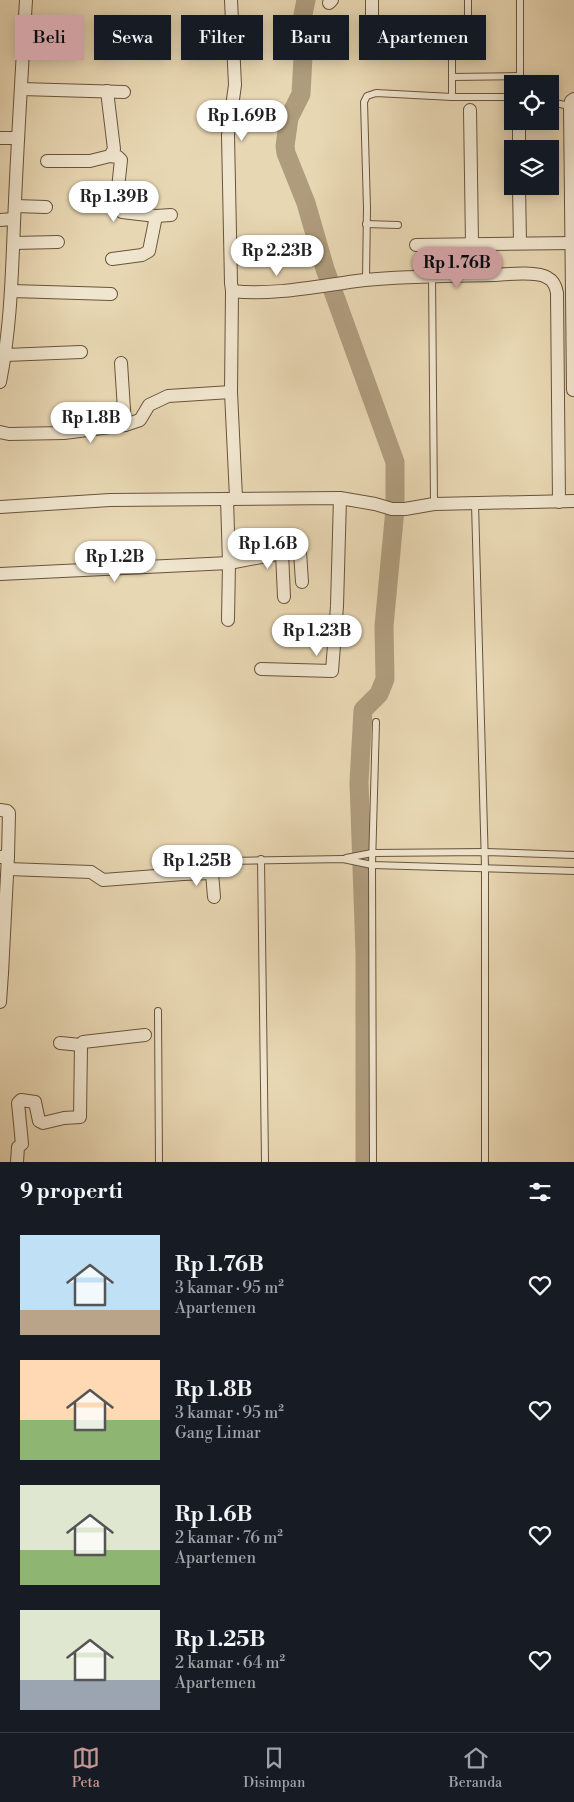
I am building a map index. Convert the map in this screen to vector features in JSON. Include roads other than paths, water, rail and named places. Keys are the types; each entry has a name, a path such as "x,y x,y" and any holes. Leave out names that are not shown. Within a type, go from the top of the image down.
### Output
{"street":[{"path":"0,382 5,355 14,243 26,0"},
{"path":"228,620 231,498 232,291 228,135 234,85 231,0"},
{"path":"372,0 372,15"},
{"path":"22,89 124,92"},
{"path":"108,91 114,149 110,156"},
{"path":"572,102 574,390"},
{"path":"470,110 472,243"},
{"path":"0,138 18,138"},
{"path":"47,161 118,157 121,160 116,207 122,212 156,216 171,215"},
{"path":"519,195 520,242"},
{"path":"15,206 46,207"},
{"path":"112,259 142,255 149,251 156,216"},
{"path":"0,220 14,219"},
{"path":"14,243 58,242"},
{"path":"416,244 572,243"},
{"path":"232,291 273,291 366,280 432,276 538,275 548,277 555,284 557,294 559,502"},
{"path":"8,300 111,294"},
{"path":"5,355 81,352"},
{"path":"121,363 125,425"},
{"path":"0,432 9,434 64,433 125,425 140,420 149,406 168,396 231,392"},
{"path":"0,507 110,500 231,498 340,498 398,509 434,504 574,501"},
{"path":"261,669 332,671 337,606 340,498"},
{"path":"0,574 229,563 282,553 300,552 302,582"},
{"path":"282,553 284,597"},
{"path":"0,810 6,811 9,814 4,856 8,870 3,917 0,1002"},
{"path":"183,874 184,858"},
{"path":"8,870 91,872 103,880 212,873 214,897"},
{"path":"60,1043 81,1045 83,1042 145,1035"},
{"path":"17,1162 18,1147 22,1144 18,1103 21,1100 35,1102 39,1121 43,1123 64,1118 80,1117 81,1045"}],"lane":[{"path":"468,0 468,15"},
{"path":"520,0 520,75"},
{"path":"452,97 453,60"},
{"path":"452,77 504,79"},
{"path":"366,280 364,102 367,96 376,92 452,97 504,96"},
{"path":"559,102 572,102"},
{"path":"366,224 398,225"},
{"path":"432,276 434,504"},
{"path":"475,504 485,867 485,1162"},
{"path":"373,1162 372,853 376,722"},
{"path":"225,860 343,859 372,853 484,852 574,856"},
{"path":"261,859 264,1162"},
{"path":"343,859 372,865 574,871"},
{"path":"158,1010 159,1162"}],"waterway":[{"path":"306,0 303,15 308,38 303,57 301,94 289,118 285,146 286,153 306,203 325,269 395,462 395,509 384,626 385,679 379,694 363,710 359,782 365,953 365,1162"}]}
